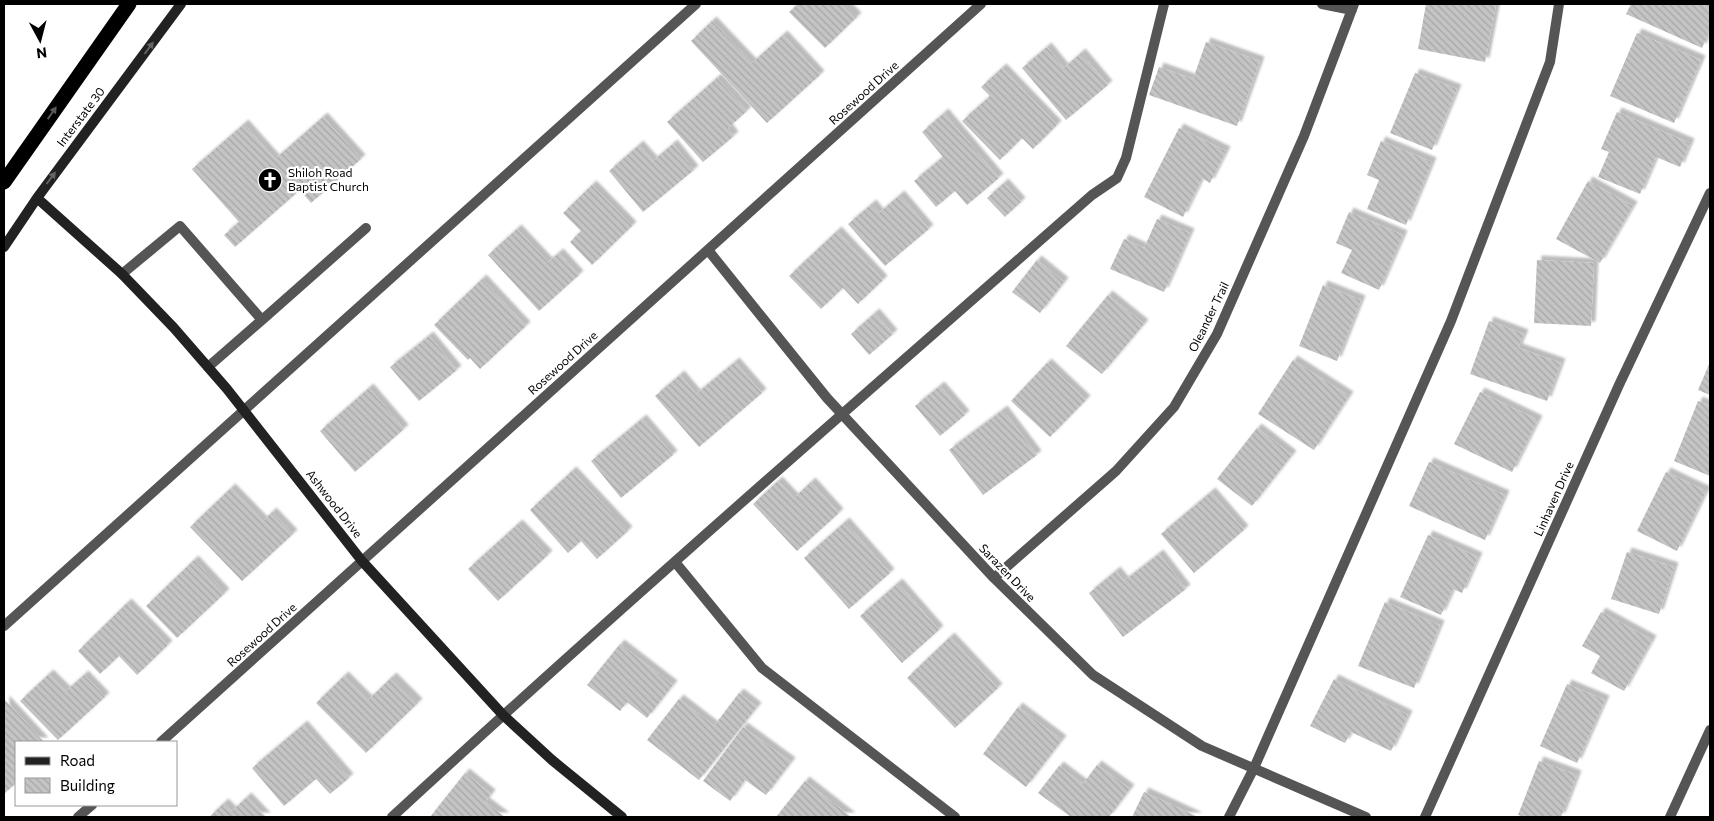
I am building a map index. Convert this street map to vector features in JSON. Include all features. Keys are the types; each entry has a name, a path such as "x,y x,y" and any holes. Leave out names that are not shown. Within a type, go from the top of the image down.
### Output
{"highway":[{"path":"4,182 129,4"}],"street":[{"name":"Interstate 30","path":"4,247 37,198 181,4"},
{"path":"4,626 696,4"},
{"name":"Rosewood Drive","path":"162,741 981,4"},
{"path":"392,817 503,715 842,414 1092,195 1117,178 1126,158 1164,4"},
{"path":"1322,4 1353,7"},
{"path":"1230,817 1254,768 1452,321 1550,62 1559,4"},
{"name":"Oleander Trail","path":"994,578 1116,471 1174,407 1217,334 1304,136 1353,7"},
{"name":"Linhaven Drive","path":"1426,817 1619,385 1710,193"},
{"name":"Ashwood Drive","path":"37,198 122,274 208,367 362,561 503,715 552,760 622,817"},
{"path":"122,274 180,226 262,320"},
{"path":"208,367 366,228"},
{"name":"Sarazen Drive","path":"708,250 827,398 994,578 1093,675 1202,746 1366,817"},
{"path":"675,562 762,668 955,817"},
{"path":"1670,817 1710,730"},
{"path":"80,817 91,806"}],"building":[{"path":"798,4 844,4 857,17 825,48 789,12"},
{"path":"1426,4 1496,5 1485,62 1418,49"},
{"path":"1631,4 1705,4 1710,6 1710,30 1702,48 1626,14"},
{"path":"712,21 752,63 783,35 820,75 767,123 691,41"},
{"path":"1637,33 1701,60 1674,123 1610,96"},
{"path":"1206,42 1260,61 1237,126 1149,95 1159,67 1193,79"},
{"path":"1047,47 1064,68 1081,53 1108,85 1066,120 1022,68"},
{"path":"1002,68 1057,125 1033,149 1022,138 1000,160 962,121 990,96 981,87"},
{"path":"1415,73 1457,89 1432,150 1390,133"},
{"path":"717,78 747,111 728,128 734,136 703,162 667,122"},
{"path":"1617,112 1690,143 1680,167 1656,157 1640,194 1598,177 1609,152 1601,149"},
{"path":"944,113 999,178 967,205 955,191 936,207 914,181 943,157 922,132"},
{"name":"Shiloh Road Baptist Church","path":"323,117 361,159 311,203 300,190 235,247 224,235 239,222 192,169 244,124 275,159"},
{"path":"1179,128 1226,151 1210,183 1202,178 1183,217 1144,197"},
{"path":"1381,141 1432,162 1406,225 1367,209 1379,180 1367,175"},
{"path":"673,144 694,170 643,212 609,171 639,145 653,161"},
{"path":"1588,181 1633,206 1600,263 1556,239"},
{"path":"1004,183 1021,202 1005,217 987,198"},
{"path":"592,185 632,226 592,265 570,242 581,231 563,213"},
{"path":"900,195 929,229 885,266 848,224 872,204 879,213"},
{"path":"1349,212 1403,235 1379,290 1341,273 1352,250 1336,243"},
{"path":"1157,219 1190,233 1164,292 1110,269 1124,239 1144,248"},
{"path":"517,229 548,262 559,253 579,275 539,311 488,255"},
{"path":"837,231 883,280 858,304 843,288 821,309 789,276"},
{"path":"1037,260 1064,282 1040,313 1012,292"},
{"path":"1537,260 1594,263 1591,326 1534,323"},
{"path":"482,279 526,326 480,369 470,358 468,360 434,325"},
{"path":"1323,285 1361,300 1337,361 1299,346"},
{"path":"1108,295 1144,324 1102,374 1066,346"},
{"path":"875,313 893,334 869,355 851,334"},
{"path":"1489,321 1524,334 1518,348 1561,363 1547,401 1470,374"},
{"path":"429,336 457,370 419,401 390,367"},
{"path":"1293,360 1349,396 1314,450 1258,414"},
{"path":"735,362 762,393 699,447 655,396 680,375 696,394"},
{"path":"1710,362 1710,395 1698,390"},
{"path":"1047,363 1086,400 1050,437 1011,401"},
{"path":"940,386 965,415 940,436 915,406"},
{"path":"369,388 404,429 355,472 320,431"},
{"path":"1480,392 1538,420 1512,472 1454,444"},
{"path":"1698,401 1710,406 1710,476 1674,461"},
{"path":"1003,410 1037,455 983,495 949,450"},
{"path":"642,419 673,455 621,498 591,461"},
{"path":"1257,428 1292,455 1252,506 1217,479"},
{"path":"1429,462 1505,495 1485,540 1409,506"},
{"path":"572,471 628,531 597,559 581,541 568,553 530,510"},
{"path":"1666,472 1706,491 1677,551 1637,531"},
{"path":"778,481 794,498 811,482 839,513 797,551 753,504"},
{"path":"231,488 263,521 272,512 293,534 242,581 190,527"},
{"path":"1211,492 1244,530 1194,573 1161,534"},
{"path":"845,522 890,573 849,609 804,558"},
{"path":"518,524 548,555 498,601 468,569"},
{"path":"1428,535 1478,557 1462,593 1453,589 1441,615 1400,597"},
{"path":"1627,552 1674,567 1659,614 1611,599"},
{"path":"1159,554 1186,589 1123,637 1089,593 1116,571 1124,581"},
{"path":"194,560 225,593 177,638 146,606"},
{"path":"898,583 939,630 902,663 860,616"},
{"path":"1385,602 1440,625 1414,688 1358,666"},
{"path":"127,603 168,645 137,675 119,656 100,674 78,651"},
{"path":"1601,612 1652,640 1624,691 1591,673 1600,656 1582,646"},
{"path":"950,637 998,688 955,728 907,678"},
{"path":"620,644 673,685 647,718 627,702 620,711 587,685"},
{"path":"49,674 66,691 84,675 105,697 58,740 20,701"},
{"path":"344,676 368,700 392,677 418,703 366,753 316,703"},
{"path":"1334,679 1408,715 1391,751 1351,732 1345,743 1310,726"},
{"path":"1567,684 1605,700 1577,763 1540,746"},
{"path":"739,693 757,707 699,780 647,740 679,699 714,726"},
{"path":"5,700 43,741 15,741 15,784 4,794"},
{"path":"1018,707 1062,740 1026,787 983,754"},
{"path":"303,725 349,778 330,794 316,779 284,806 252,768"},
{"path":"743,727 791,762 766,795 745,780 730,801 703,781"},
{"path":"1539,761 1577,775 1561,817 1525,817 1518,815"},
{"path":"1097,765 1130,789 1109,817 1071,817 1038,793 1059,766 1083,784"},
{"path":"465,773 491,794 485,802 505,817 430,817"},
{"path":"805,781 851,817 776,817"},
{"path":"1144,792 1198,817 1132,817"},
{"path":"247,797 266,817 209,817 224,803 232,811"}],"place":[{"name":"Shiloh Road Baptist Church","path":"270,180"}]}
